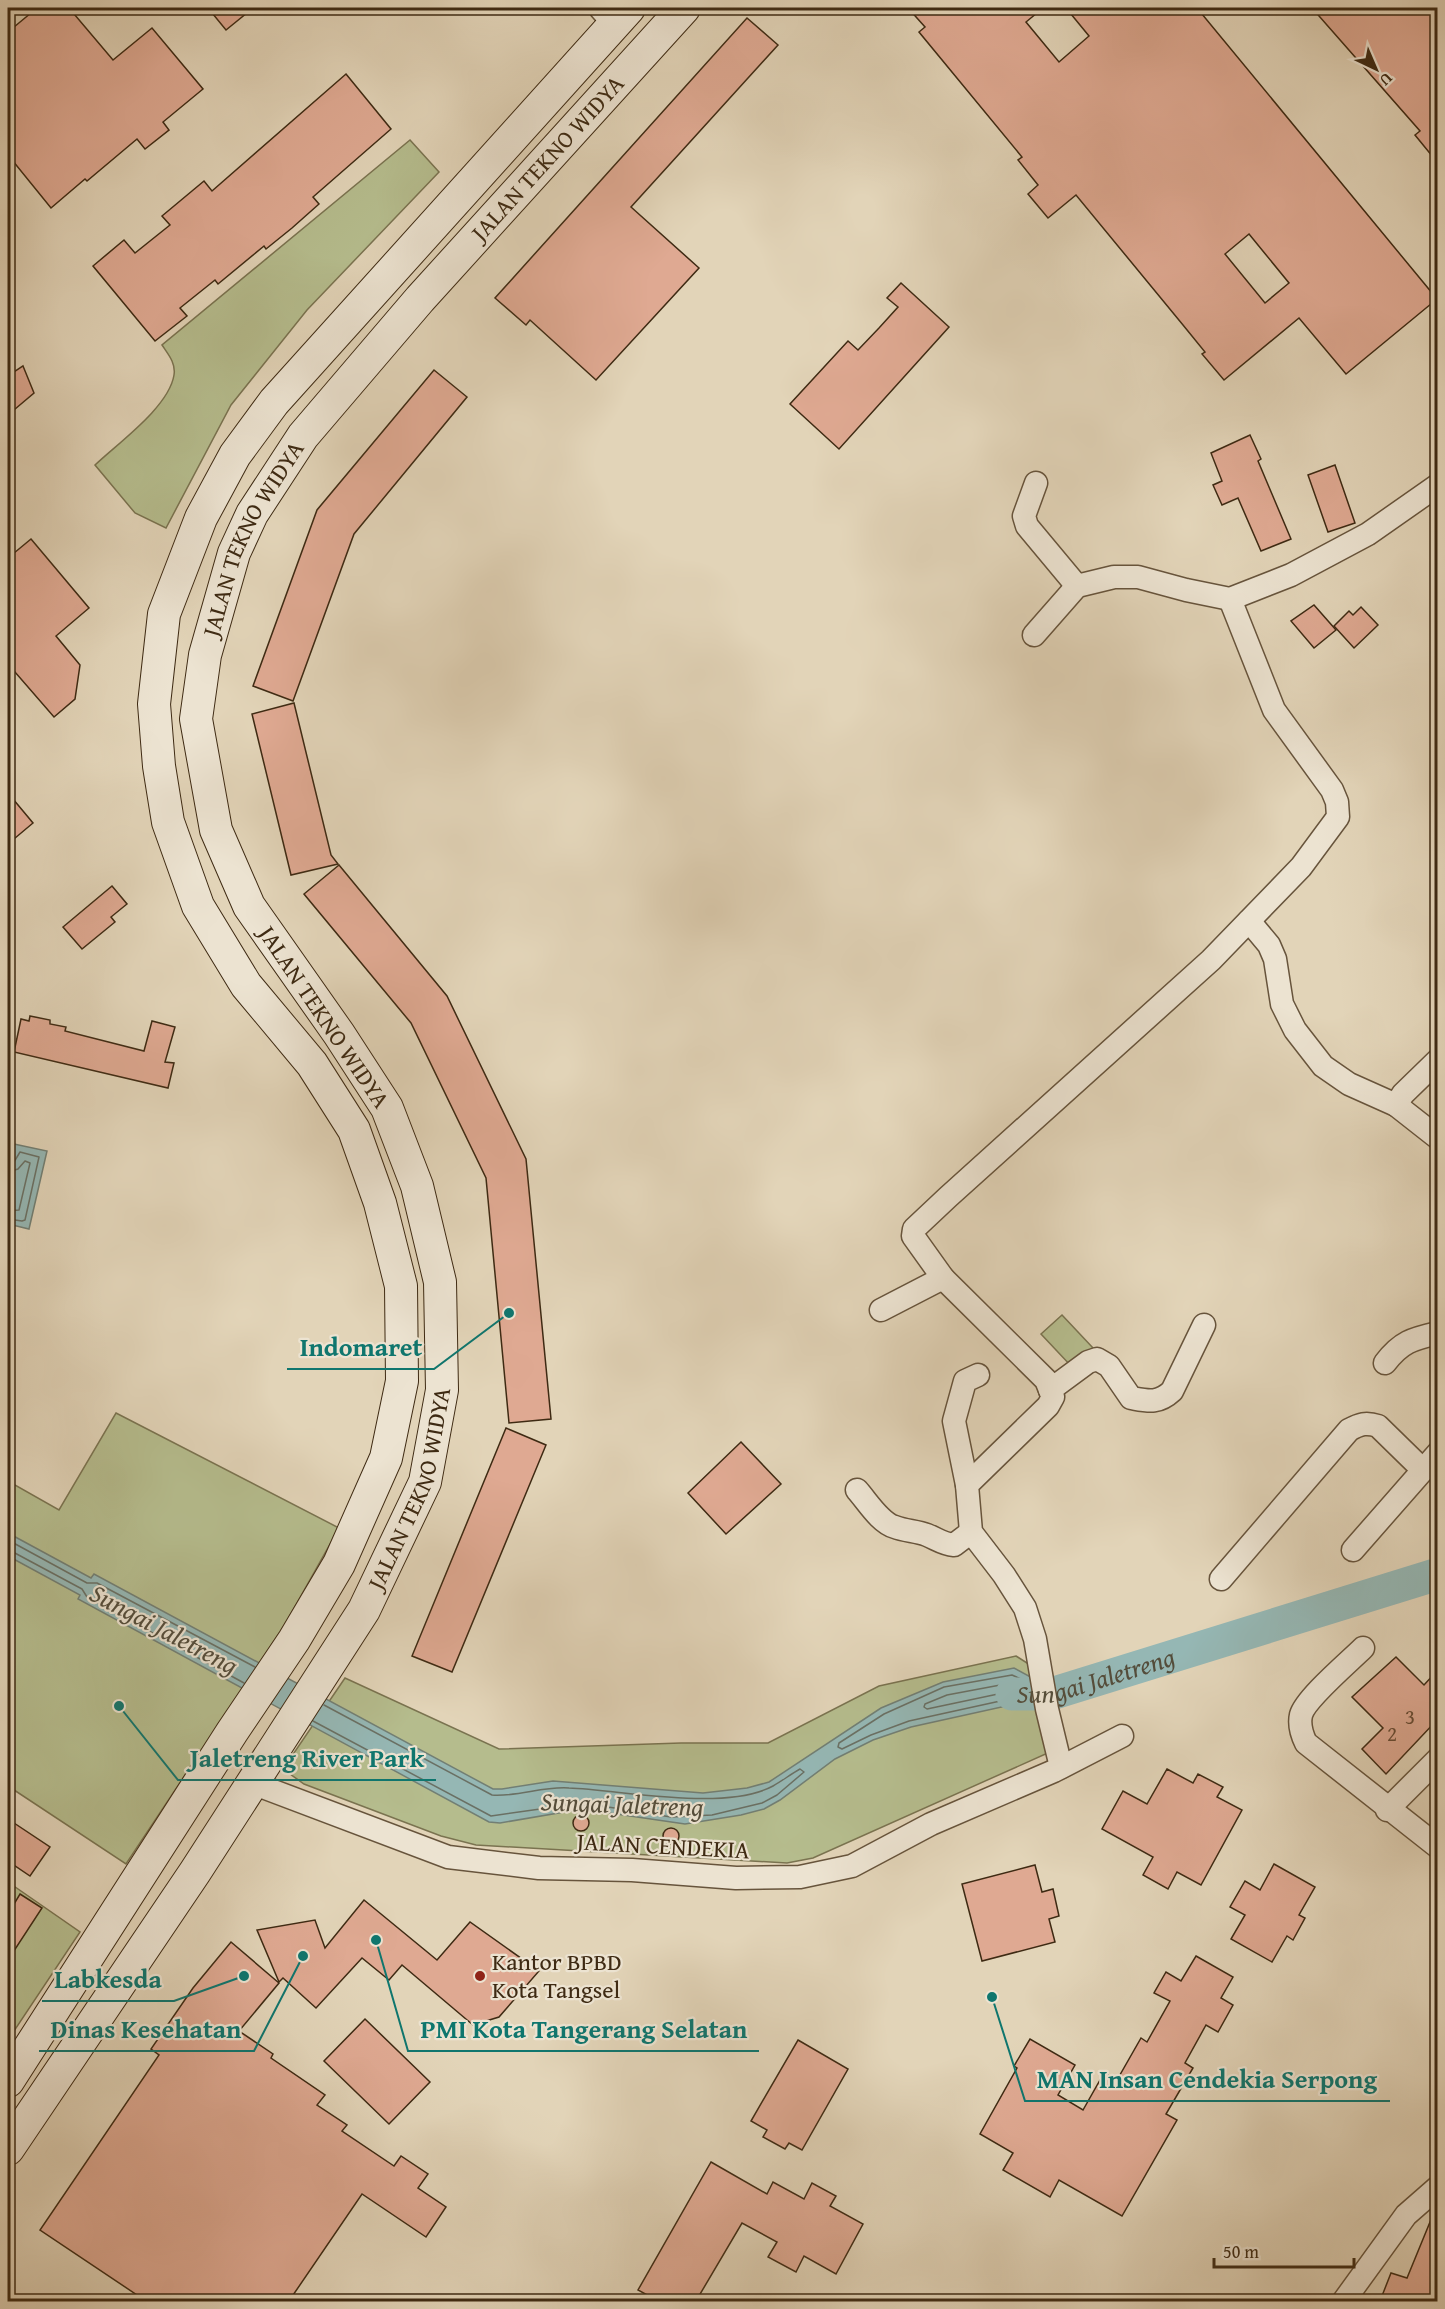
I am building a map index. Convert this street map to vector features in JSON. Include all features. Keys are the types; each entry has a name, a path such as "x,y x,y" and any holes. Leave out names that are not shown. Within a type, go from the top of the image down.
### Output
{"main road":[{"name":"JALAN TEKNO WIDYA","path":"8,2149 189,1881 328,1668 375,1589 424,1482 442,1390 440,1282 417,1186 387,1108 339,1034 249,906 216,830 196,719 205,655 234,553 252,514 303,436 420,298 684,8"},
{"name":"JALAN TEKNO WIDYA","path":"8,2080 232,1732 294,1640 339,1564 386,1458 402,1381 401,1286 380,1203 354,1130 312,1064 246,985 198,906 168,822 159,766 154,704 164,614 201,518 235,455 274,402 615,13"},
{"path":"390,271 420,298"}],"street":[{"path":"1036,483 1024,516 1027,526 1077,586"},
{"path":"1034,635 1077,586 1114,578 1138,577 1230,599 1291,575 1368,534 1437,484"},
{"path":"967,1485 1048,1406 1053,1397 1046,1380 944,1278 916,1243 913,1236 914,1229 1211,960 1301,867 1338,817 1337,802 1332,790 1274,710 1230,599"},
{"path":"1248,921 1269,945 1275,959 1282,1004 1295,1030 1323,1066 1349,1084 1396,1105 1437,1138"},
{"path":"1396,1105 1403,1094 1437,1060"},
{"path":"881,1310 944,1278"},
{"path":"1050,1390 1088,1362 1097,1359 1109,1366 1131,1398 1148,1401 1163,1399 1172,1391 1204,1325"},
{"path":"1385,1363 1406,1341 1437,1333"},
{"path":"978,1375 964,1381 954,1421 967,1485 971,1532 1004,1575 1025,1608 1035,1639 1047,1709 1061,1767"},
{"path":"1221,1579 1349,1430 1359,1424 1369,1423 1378,1426 1430,1462 1353,1550"},
{"path":"857,1490 885,1521 894,1527 914,1530 945,1544 954,1545 971,1532"},
{"path":"1363,1648 1307,1703 1301,1715 1302,1733 1306,1743 1437,1848"},
{"name":"JALAN CENDEKIA","path":"252,1783 448,1857 471,1861 538,1868 632,1870 736,1878 800,1877 852,1866 931,1824 1061,1767 1122,1736"},
{"path":"1388,1809 1437,1759"},
{"path":"1343,2301 1406,2215 1437,2187"}],"green space":[{"path":"410,140 439,172 307,310 231,405 166,528 135,513 95,465 153,412 170,387 174,367 162,345"},
{"path":"1062,1315 1093,1348 1072,1367 1041,1334"},
{"path":"116,1413 339,1528 284,1626 126,1864 8,1786 8,1481 59,1510"},
{"path":"1016,1656 1035,1668 1050,1752 813,1858 787,1863 476,1845 441,1836 304,1784 283,1769 345,1678 499,1749 681,1743 768,1743 879,1686"},
{"path":"8,1882 80,1932 8,2040"}],"water":[{"path":"14,1144 47,1151 29,1229 8,1224 8,1170"},
{"path":"8,1533 91,1578 94,1574 493,1789 553,1781 703,1793 747,1788 769,1782 881,1708 943,1682 1014,1668 1049,1687 1052,1704 1019,1706 1015,1704 911,1727 873,1740 835,1759 780,1800 764,1809 741,1815 685,1824 582,1809 500,1823 489,1822 78,1599 80,1595 8,1556"}],"building":[{"path":"37,8 69,8 113,60 152,28 203,89 163,122 169,130 145,149 137,139 51,208 8,155 8,32"},
{"path":"208,8 253,8 226,30"},
{"path":"908,8 1043,8 1026,22 1059,62 1089,36 1066,8 1197,8 1437,299 1346,374 1299,318 1224,380 1202,354 1205,352 1076,195 1048,218 1028,194 1038,185 1018,160 1022,157 919,32 925,27","holes":["1249,234 1289,283 1265,303 1225,254"]},
{"path":"1312,8 1437,8 1437,162 1415,135 1420,131"},
{"path":"747,18 778,45 631,207 699,268 596,380 530,320 526,325 495,298"},
{"path":"346,74 391,129 313,197 319,204 292,228 266,249 264,246 218,284 215,280 180,308 187,316 155,341 93,266 124,240 135,253 170,225 162,216 204,181 212,191"},
{"path":"901,283 949,327 839,449 790,404 848,341 858,350 879,328 898,307 887,298"},
{"path":"23,366 34,393 8,415 8,376"},
{"path":"434,370 467,397 354,534 293,701 253,686 317,510"},
{"path":"1250,435 1261,459 1258,461 1291,539 1261,551 1238,498 1222,505 1213,485 1222,481 1211,453"},
{"path":"1335,465 1355,523 1328,532 1308,475"},
{"path":"31,539 89,608 56,636 80,665 75,699 54,717 8,664 8,558"},
{"path":"1314,605 1336,630 1314,648 1291,621"},
{"path":"1361,607 1378,625 1354,648 1334,626 1349,611 1353,615"},
{"path":"294,703 331,855 338,864 291,875 252,714"},
{"path":"8,793 33,823 8,844"},
{"path":"339,865 447,996 526,1159 551,1419 509,1423 486,1178 411,1023 304,894"},
{"path":"112,886 127,904 111,917 115,922 82,949 63,927"},
{"path":"30,1016 50,1020 50,1024 66,1027 65,1031 144,1051 152,1021 175,1027 165,1062 174,1063 168,1088 14,1052 21,1019 29,1021"},
{"path":"506,1428 546,1445 452,1672 412,1656"},
{"path":"741,1442 781,1484 726,1534 688,1493"},
{"path":"1396,1657 1424,1685 1437,1671 1437,1720 1386,1774 1362,1749 1383,1728 1352,1697"},
{"path":"1167,1769 1193,1783 1198,1774 1223,1787 1217,1797 1242,1810 1201,1885 1177,1872 1168,1889 1143,1875 1153,1857 1102,1829 1123,1791 1147,1804"},
{"path":"581,1815 589,1823 581,1831 573,1823"},
{"path":"8,1819 50,1847 30,1876 8,1861"},
{"path":"671,1828 679,1836 671,1844 663,1836"},
{"path":"1274,1864 1315,1887 1299,1915 1305,1918 1293,1940 1287,1936 1272,1962 1231,1939 1245,1915 1230,1907 1245,1881 1260,1890"},
{"path":"1035,1865 1042,1892 1053,1889 1059,1916 1049,1919 1055,1942 982,1961 962,1884"},
{"path":"20,1894 42,1908 8,1960 8,1914"},
{"path":"364,1900 437,1960 470,1922 539,1971 499,2017 473,2025 402,1965 389,1980 362,1958 316,2008 283,1978 279,1982 257,1930 315,1920 325,1948"},
{"path":"231,1942 279,1983 239,2031 273,2054 271,2058 325,2095 317,2105 347,2125 342,2131 394,2166 401,2156 428,2174 418,2188 446,2207 426,2237 362,2194 289,2301 146,2301 40,2230 159,2055 151,2049 193,1988"},
{"path":"1196,1956 1233,1977 1221,1998 1233,2005 1218,2032 1206,2025 1185,2063 1193,2068 1166,2114 1177,2120 1122,2216 1059,2180 1050,2197 1003,2170 1013,2153 980,2134 1017,2068 1014,2066 1030,2039 1075,2065 1058,2095 1083,2110 1104,2073 1117,2080 1141,2038 1147,2042 1170,2001 1154,1993 1166,1972 1181,1981"},
{"path":"365,2019 430,2082 389,2124 324,2061"},
{"path":"798,2040 848,2069 802,2150 789,2143 785,2149 763,2137 767,2130 751,2121"},
{"path":"711,2162 767,2194 773,2182 804,2199 812,2183 836,2196 830,2206 863,2224 836,2274 804,2256 796,2272 768,2257 777,2242 742,2223 696,2301 658,2301 638,2290"},
{"path":"1437,2205 1437,2301 1380,2301 1391,2273 1407,2278"}],"waterway":[{"name":"Sungai Jaletreng","path":"1012,1694 1051,1694 1438,1574"}],"place":[{"name":"Indomaret","path":"509,1313"},
{"name":"Jaletreng River Park","path":"119,1706"},
{"name":"PMI Kota Tangerang Selatan","path":"376,1940"},
{"name":"Dinas Kesehatan","path":"303,1956"},
{"name":"Labkesda","path":"244,1976"},
{"name":"Kantor BPBD Kota Tangsel","path":"480,1976"},
{"name":"MAN Insan Cendekia Serpong","path":"992,1997"}]}
